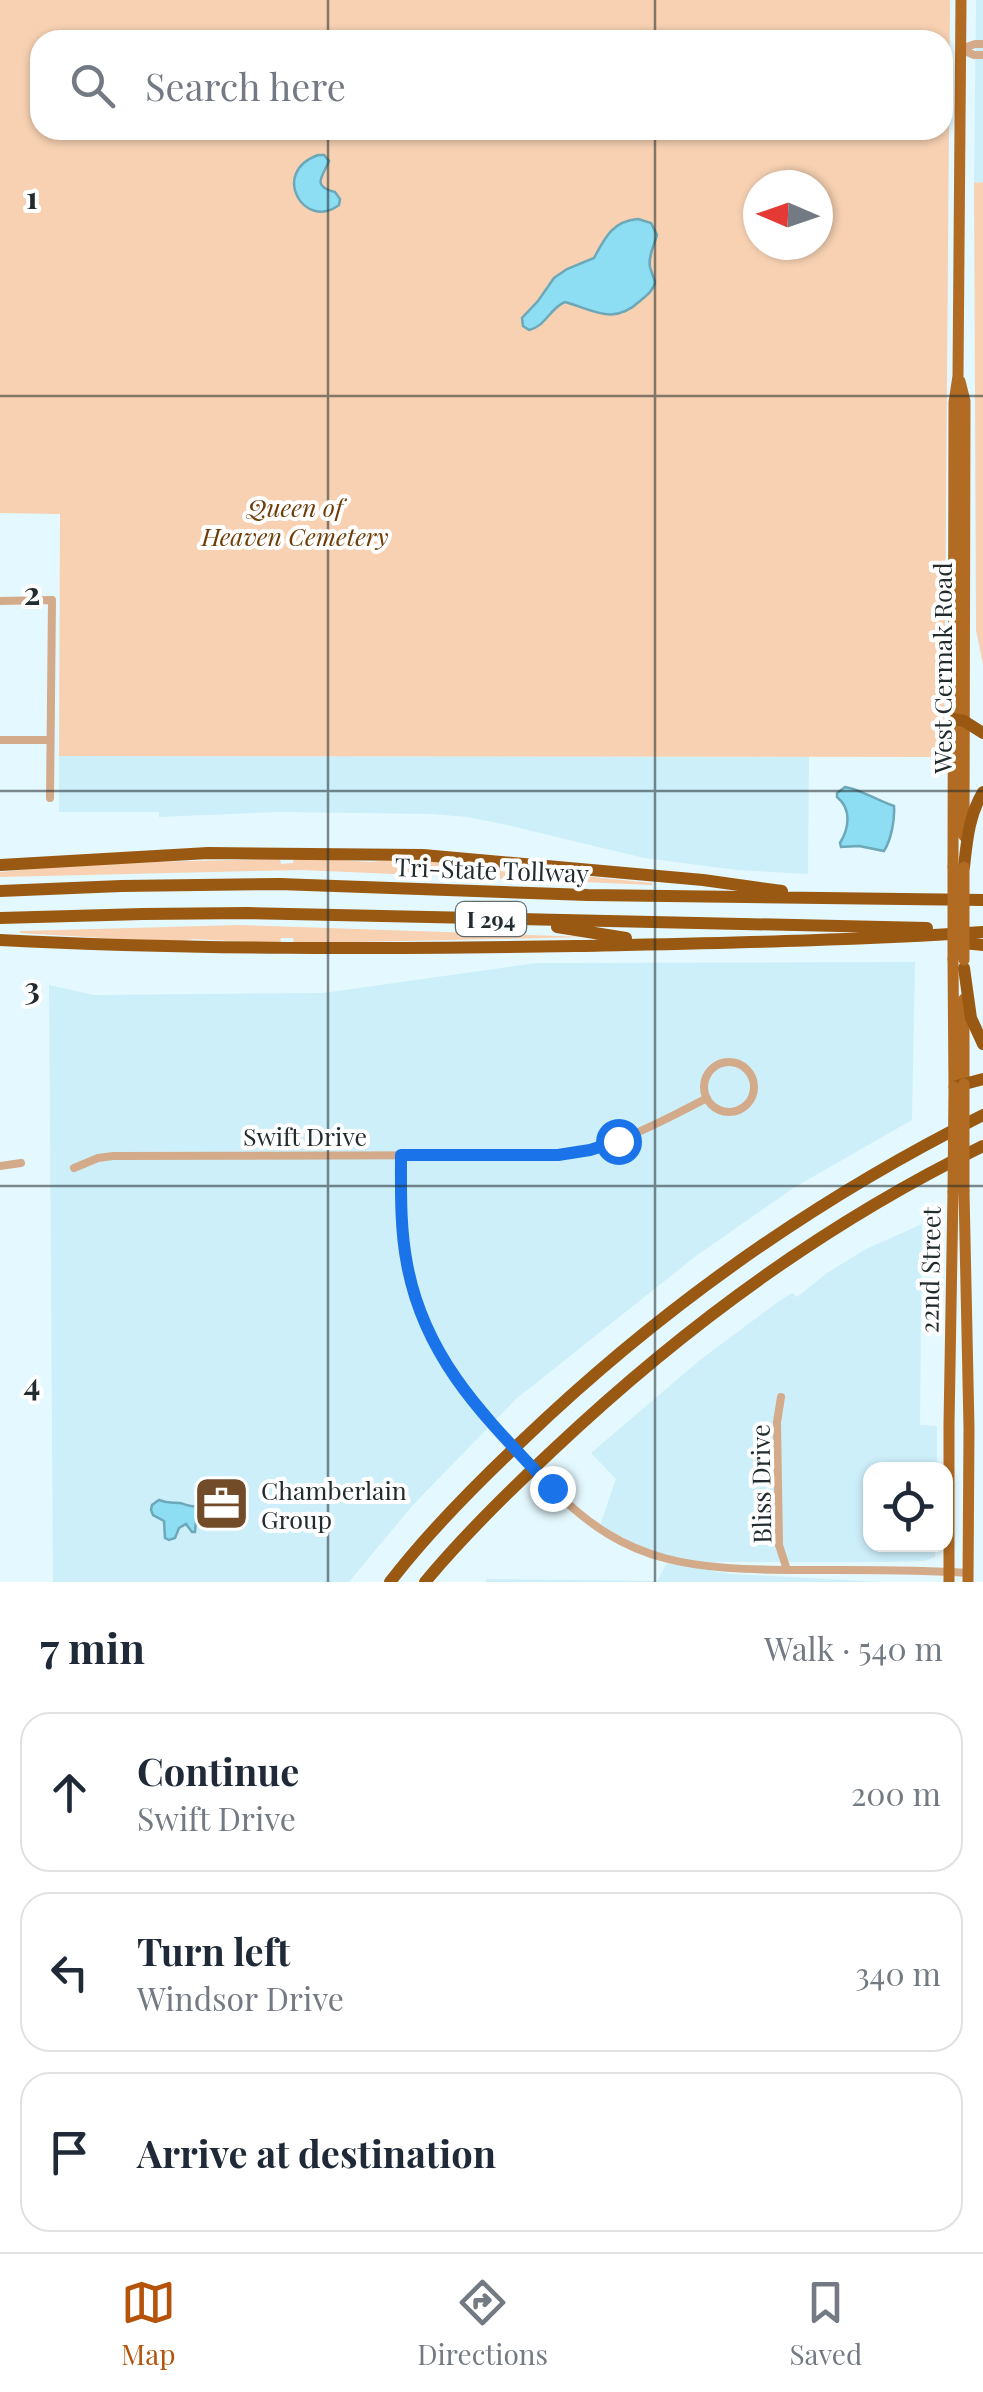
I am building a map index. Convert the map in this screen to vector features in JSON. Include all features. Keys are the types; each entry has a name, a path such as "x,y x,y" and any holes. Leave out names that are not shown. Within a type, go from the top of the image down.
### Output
{"highway":[{"path":"958,720 983,733"},
{"path":"959,867 975,806 983,792"},
{"path":"0,865 208,853 422,855 849,897"},
{"name":"Tri-State Tollway","path":"0,891 279,884 605,896 983,900"},
{"path":"910,898 983,890"},
{"name":"Tri-State Tollway","path":"0,918 248,914 983,931"},
{"path":"530,920 601,935 687,944"},
{"path":"0,940 162,948 490,947 897,938 983,931"},
{"path":"897,938 983,945"},
{"path":"960,962 971,1018 983,1044"},
{"path":"959,1086 983,1079"},
{"path":"390,1582 503,1458 654,1325 816,1210 901,1158 983,1115"},
{"path":"426,1582 530,1471 676,1342 856,1217 983,1146"}],"main road":[{"name":"West Cermak Road","path":"960,962 958,720 966,401 958,376 961,0"},
{"name":"22nd Street","path":"949,1577 960,962"},
{"name":"22nd Street","path":"958,1192 970,1428 968,1577"}],"street":[{"path":"961,49 983,44"},
{"path":"961,49 983,54"},
{"path":"0,600 52,600 50,798"},
{"path":"0,740 50,740"},
{"name":"Swift Drive","path":"739,1064 752,1076 754,1092 742,1108 724,1112 707,1098 705,1083 718,1066 739,1064"},
{"name":"Swift Drive","path":"74,1168 113,1156 558,1155 590,1150 642,1131 707,1098"},
{"path":"401,1155 403,1236 409,1275 420,1311 447,1368 494,1428 594,1526 658,1558 703,1567 968,1577"},
{"path":"0,1166 21,1163"},
{"name":"Bliss Drive","path":"781,1397 777,1422 779,1544 786,1570"}],"shaded area":[{"path":"976,0 983,0 983,182 974,183"},
{"path":"59,756 809,757 808,874 644,858 507,825 432,814 277,812 159,817 159,812 59,812"},
{"path":"915,962 912,1120 795,1187 696,1256 516,1399 412,1506 349,1582 53,1582 49,985 94,995 323,993 536,963"},
{"path":"922,1224 920,1425 937,1426 937,1462 863,1462 863,1552 935,1552 935,1557 892,1562 677,1559 647,1550 600,1525 616,1479 591,1453 700,1360 775,1304 792,1293 797,1297 866,1249"},
{"path":"667,1563 732,1574 880,1582 486,1582 657,1581"}],"green space":[{"name":"Queen of Heaven Cemetery","path":"0,0 950,0 950,30 30,30 30,140 949,140 944,757 59,756 60,514 0,513"},
{"path":"983,182 983,665 976,630 974,183"},
{"path":"294,857 453,863 652,885 301,870 0,877 0,872 70,866 280,859 281,864 293,863"},
{"path":"239,925 588,937 304,943 281,938 280,944 20,933"}],"water":[{"path":"318,155 329,161 322,175 323,187 340,199 339,205 326,211 314,211 304,205 294,186 303,163"},
{"path":"638,219 651,223 657,235 650,263 655,282 647,295 630,309 612,314 565,302 535,328 523,326 522,318 554,278 594,258 616,227"},
{"path":"845,787 894,806 892,830 884,851 841,847 848,819 837,793"},
{"path":"159,1500 195,1506 203,1515 196,1521 195,1532 186,1524 179,1528 175,1538 165,1538 164,1521 151,1510"}],"place":[{"name":"Chamberlain Group","path":"222,1503"}],"route":[{"path":"552,1488 476,1408 447,1368 426,1328 405,1252 401,1155 558,1155 618,1141"}]}
